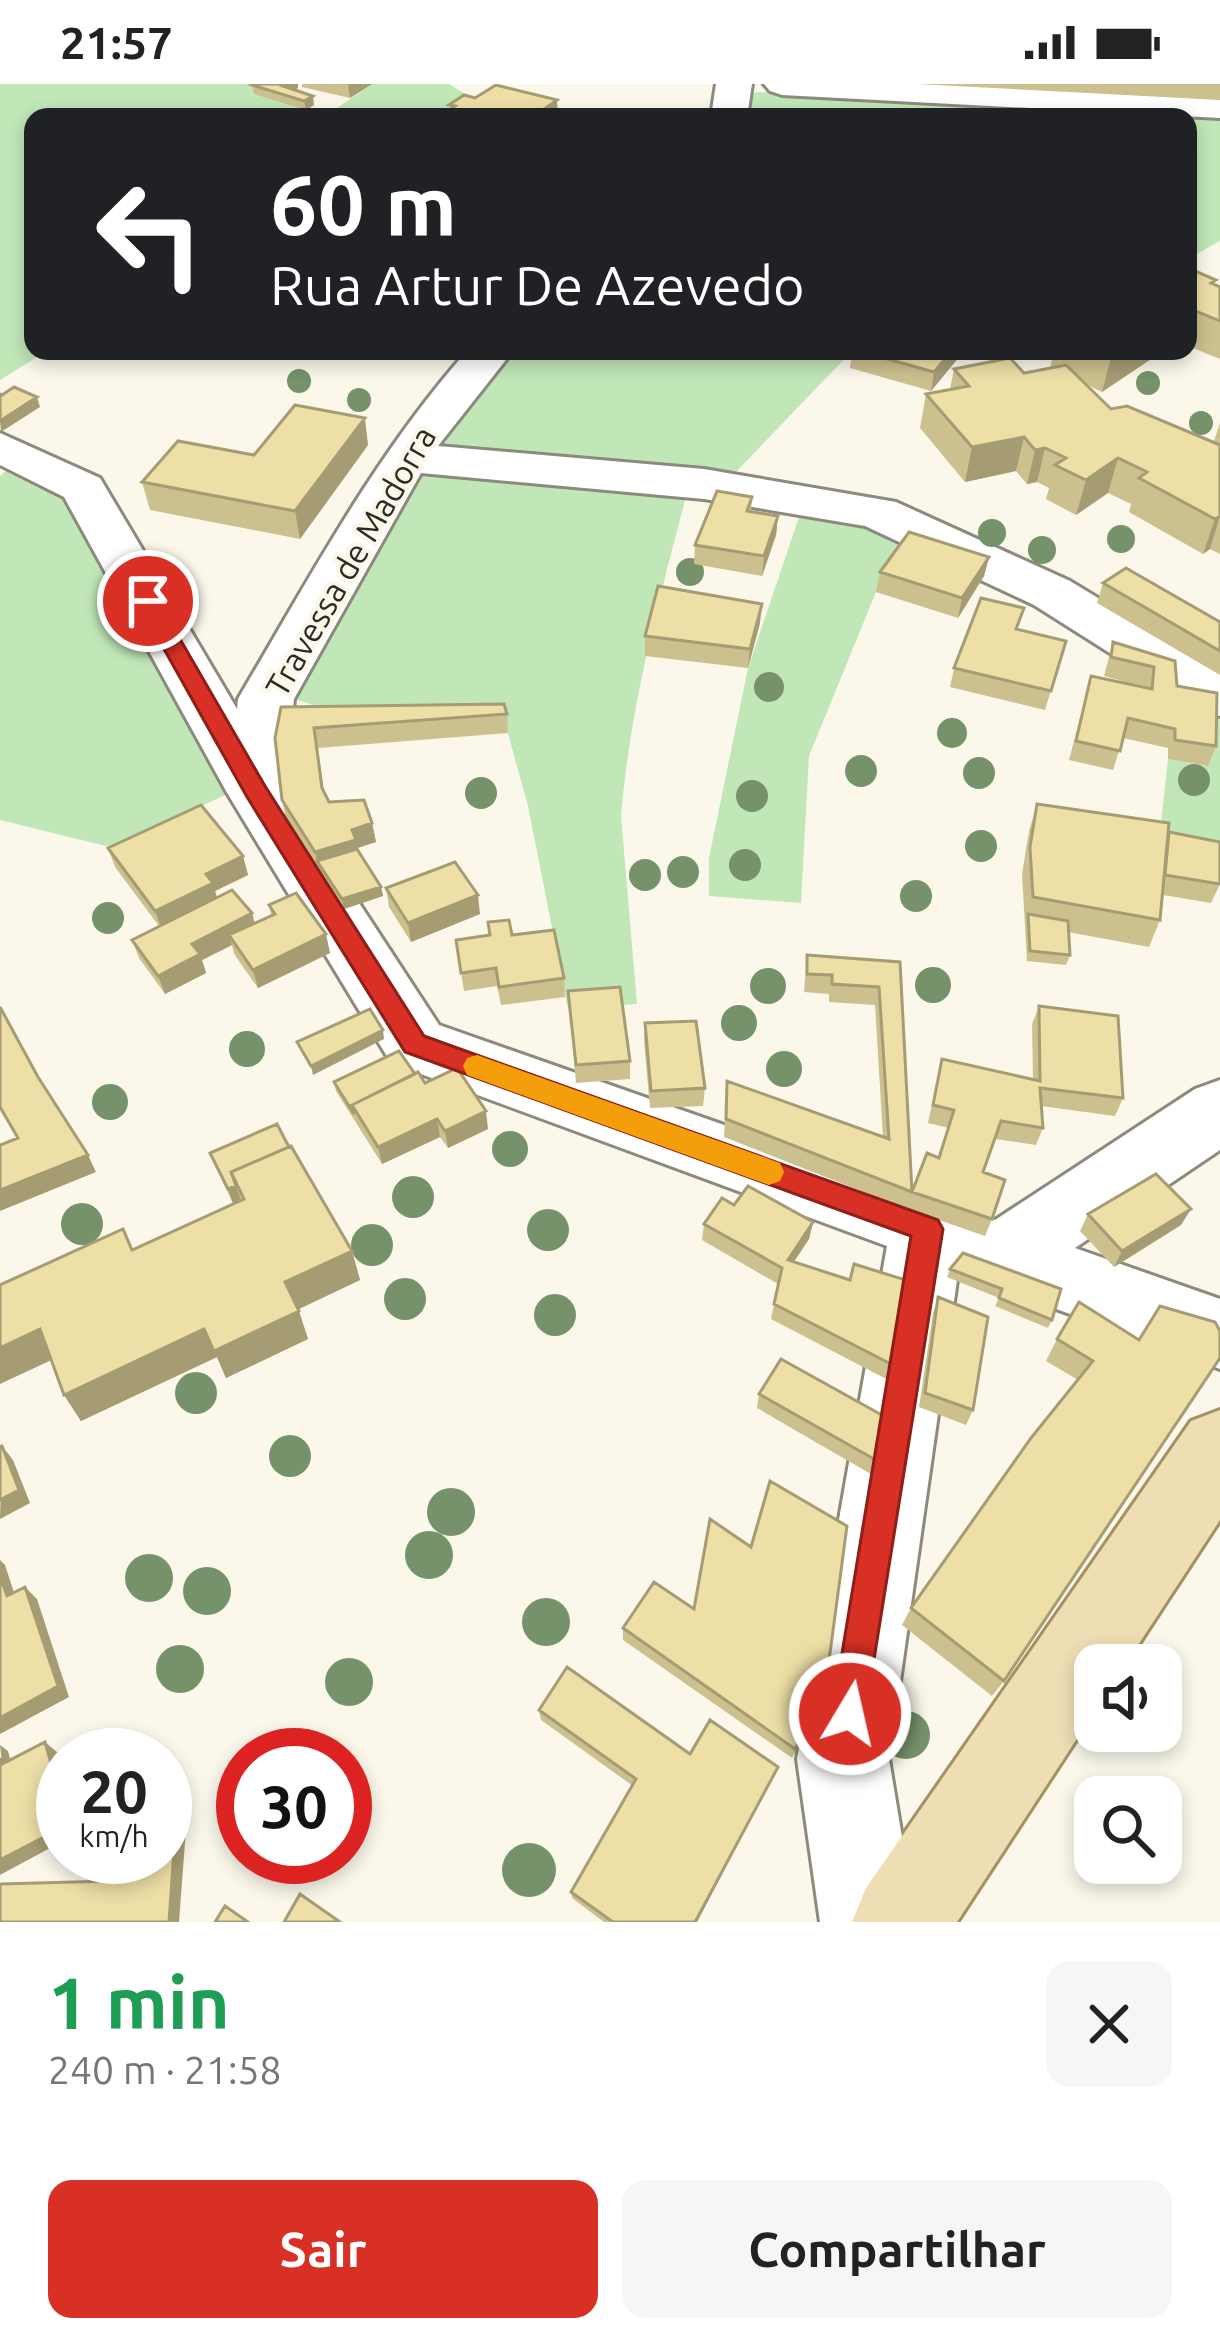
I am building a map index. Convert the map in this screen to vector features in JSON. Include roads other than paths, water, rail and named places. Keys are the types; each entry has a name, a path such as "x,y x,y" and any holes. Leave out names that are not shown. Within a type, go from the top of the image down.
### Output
{"main road":[{"path":"900,1922 1220,1449"}],"street":[{"path":"782,84 1220,107"},
{"name":"Travessa de Madorra","path":"255,791 266,699 407,457 433,418 483,360"},
{"path":"0,448 83,488 255,791 415,1044 1220,1334"},
{"path":"407,457 704,484 878,513 1052,593 1220,698"},
{"path":"964,1243 1213,1118 1220,1108"},
{"path":"868,1922 843,1759 964,1243"}]}
